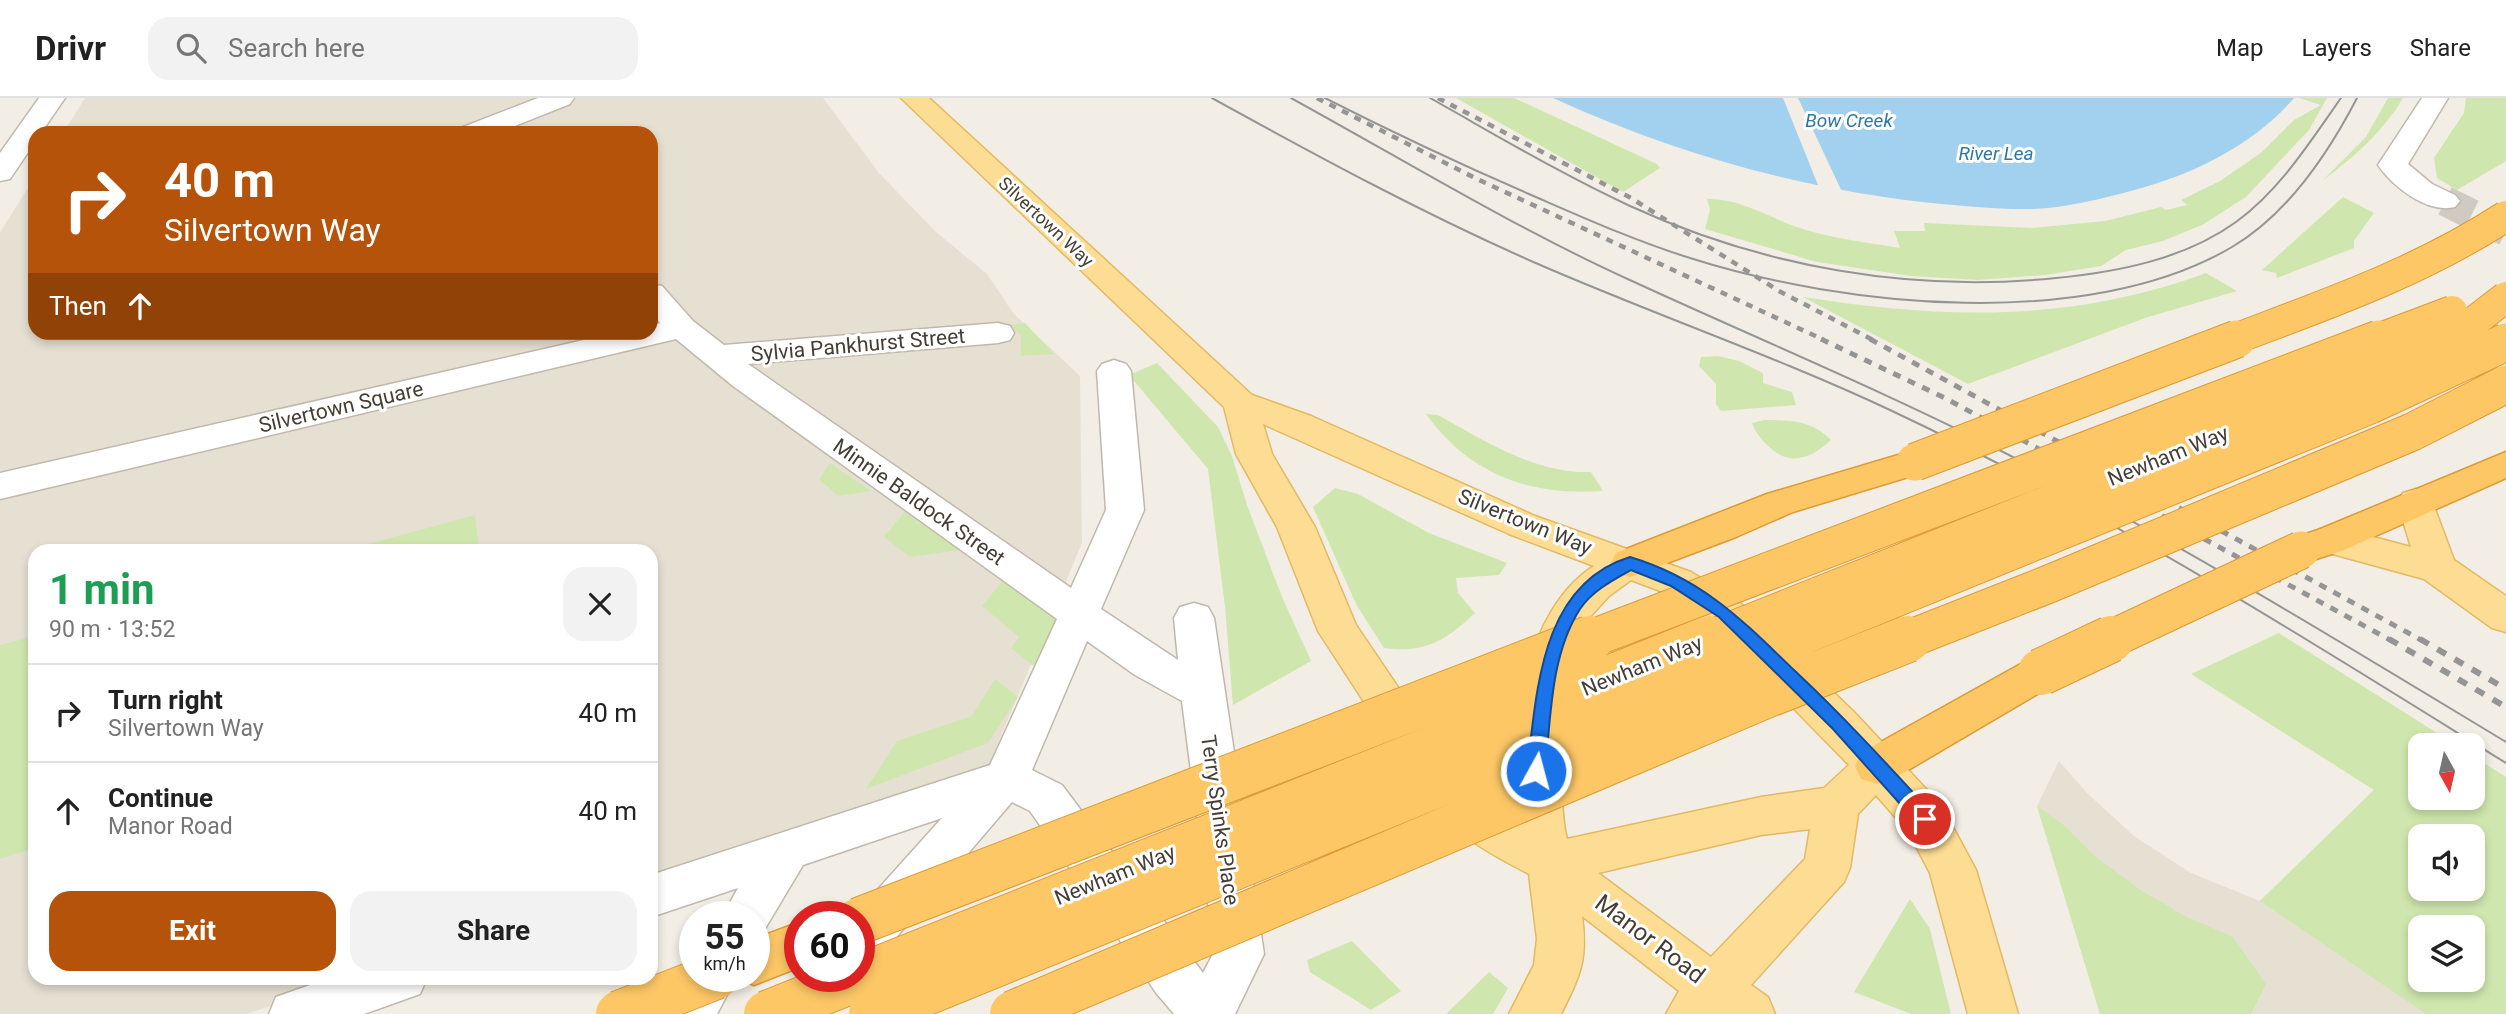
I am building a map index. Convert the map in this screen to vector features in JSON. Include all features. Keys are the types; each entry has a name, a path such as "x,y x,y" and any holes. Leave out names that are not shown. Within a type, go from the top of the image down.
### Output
{"highway":[{"path":"1630,563 1780,503 1915,462 2397,278 2463,244 2506,216"},
{"name":"Newham Way","path":"875,915 2179,413 2431,320 2506,288"},
{"name":"Newham Way","path":"766,1014 2343,387 2458,334 2506,297"},
{"name":"Newham Way","path":"872,1014 2370,405 2506,342"},
{"path":"1013,1014 1763,696 2049,584 2400,437 2506,384"},
{"path":"1877,766 2041,672 2301,550 2331,540 2506,464"},
{"path":"619,1014 679,990"}],"main road":[{"name":"Silvertown Way","path":"914,98 1240,403 1299,424 1522,524 1677,582 1725,613 1839,724 1877,766"},
{"path":"1240,403 1254,454 1296,527 1338,631 1393,714 1452,795 1492,831 1551,863 1761,816 1836,806 1877,766 1925,819 1953,870 1993,1014"},
{"path":"2416,502 2437,568"},
{"path":"2331,540 2437,568 2506,617"},
{"path":"1534,1014 1558,969 1560,939 1551,863 1539,820 1536,771 1550,660 1574,605 1598,582 1630,563"},
{"path":"1718,1005 1827,869 1836,806"},
{"name":"Manor Road","path":"1551,863 1636,931 1718,1005"}],"street":[{"path":"33,126 52,98"},
{"path":"495,126 532,114 561,98"},
{"path":"2435,98 2392,166 2422,190 2445,201"},
{"path":"0,173 28,133"},
{"name":"Minnie Baldock Street","path":"658,313 664,330 717,356 1150,664 1202,692"},
{"name":"Sylvia Pankhurst Street","path":"717,356 998,333"},
{"name":"Silvertown Square","path":"0,486 621,340"},
{"path":"875,927 1006,778 1125,510 1114,370"},
{"name":"Terry Spinks Place","path":"1194,618 1239,954 1208,1014"},
{"path":"658,894 1006,778 1046,798 1175,978 1208,1014"},
{"path":"756,901 787,851"},
{"path":"295,1014 381,985"},
{"path":"691,1014 704,992"},
{"path":"798,1014 817,992"}],"shaded area":[{"path":"85,98 823,98 879,173 935,231 987,274 1013,313 1080,376 1082,543 985,774 658,880 658,544 28,544 28,985 335,985 246,1014 0,1014 0,232 28,188 28,340 658,340 658,126 67,126"},
{"path":"2059,761 2087,793 2134,836 2191,873 2260,901 2374,790 2428,824 2408,824 2408,901 2485,901 2485,861 2506,874 2506,1014 2100,1014 2037,806"}],"green space":[{"path":"1456,98 1514,98 1657,164 1660,168 1623,192"},
{"path":"2299,98 2327,98 2309,130 2246,197 2202,225 2163,241 2126,250 2101,266 2045,275 1978,280 1911,276 1817,262 1705,229 1710,210 1707,199 1741,204 1820,234 1900,248 1894,231 1925,231 1924,223 2032,228 2105,221 2161,207 2166,210 2187,205 2181,200 2220,181 2262,152 2294,120 2321,105"},
{"path":"2388,98 2403,98 2367,144 2322,181 2366,137"},
{"path":"2466,98 2506,98 2506,161 2457,190 2437,178 2434,158 2464,113"},
{"path":"2343,197 2374,213 2354,241 2354,248 2277,278 2276,273 2262,270"},
{"path":"2206,273 2237,291 2145,318 1968,384 1803,297 1906,310 2006,312 2105,301"},
{"path":"1025,323 1054,354 1021,356 1021,335 1009,325"},
{"path":"1718,356 1739,361 1763,373 1763,383 1792,392 1796,405 1721,411 1716,404 1716,384 1699,366 1701,357"},
{"path":"1157,363 1218,427 1232,456 1247,505 1282,597 1311,661 1233,705 1225,607 1208,469 1129,375"},
{"path":"1426,414 1438,415 1531,462 1550,468 1591,472 1603,491 1551,490 1504,477 1462,452 1443,435"},
{"path":"1764,420 1792,421 1808,425 1831,440 1808,456 1784,457 1768,446 1752,423"},
{"path":"830,463 871,491 838,496 819,479"},
{"path":"1335,488 1358,494 1429,533 1507,563 1499,575 1456,578 1458,593 1475,613 1455,631 1434,643 1411,649 1384,648 1356,604 1313,507"},
{"path":"905,511 959,550 910,557 884,537"},
{"path":"475,515 478,544 369,544"},
{"path":"1004,579 1067,621 1033,666 1011,648 1019,637 982,606"},
{"path":"2279,633 2437,733 2408,733 2408,810 2485,810 2485,764 2506,777 2506,1014 2426,1014 2260,901 2374,790 2191,674"},
{"path":"28,638 28,850 0,859 0,645"},
{"path":"995,679 1018,697 988,743 866,789 897,741 972,716"},
{"path":"2037,806 2065,826 2096,857 2142,891 2185,916 2233,937 2266,984 2251,1014 2100,1014"},
{"path":"1910,899 1930,929 1951,1014 1911,1014 1854,992"},
{"path":"1352,941 1401,991 1371,1010 1310,972 1307,960"},
{"path":"1489,972 1508,988 1493,1014 1446,1014"}],"water":[{"name":"River Lea","path":"1553,98 2294,98 2279,114 2245,141 2186,173 2101,198 2057,207 2028,209 1891,198 1791,180 1694,153"}],"pier":[{"path":"1783,98 1798,98 1843,194 1820,190"}],"tunnel":[{"path":"2445,201 2506,231"}],"tram line":[{"path":"1212,98 1373,185 1496,245 1582,283 1847,390 1970,449 2049,490 2203,578 2506,763"},
{"path":"1291,98 1502,216 1588,260 1916,409 2009,455 2260,594 2506,742"},
{"path":"1325,98 1426,148 1529,194 1690,258 1819,289 1965,303 2038,301 2108,291 2174,274 2232,247 2271,218 2305,181 2357,98"},
{"path":"1430,98 1604,194 1681,227 1785,260 1839,271 1947,282 2002,282 2079,275 2150,262 2195,246 2236,222 2267,195 2306,148 2341,98"}],"railway":[{"path":"1317,98 1477,179 1824,340"},
{"path":"1438,98 1631,198 1779,291 1873,340"},
{"path":"1821,339 1945,398 2392,641"},
{"path":"1870,339 2423,641"},
{"path":"2389,639 2506,707"},
{"path":"2420,639 2506,689"}],"route":[{"path":"1536,771 1550,660 1574,605 1598,582 1630,563 1677,582 1725,613 1839,724 1925,819"}],"water label":[{"name":"Bow Creek","path":"1849,120"}]}
